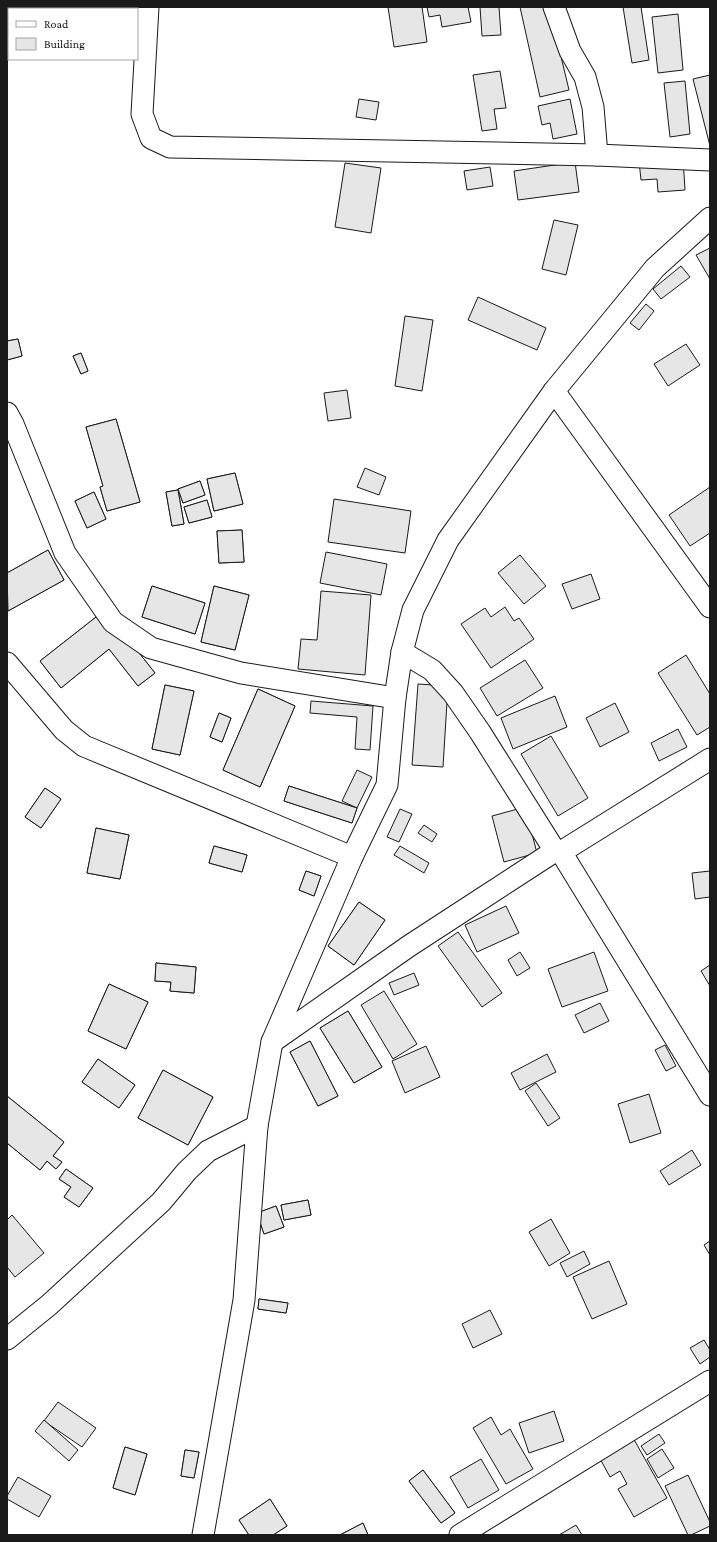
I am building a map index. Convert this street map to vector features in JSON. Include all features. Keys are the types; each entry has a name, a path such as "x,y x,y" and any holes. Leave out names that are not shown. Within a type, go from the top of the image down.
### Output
{"street":[{"path":"148,7 142,114 151,138 170,147 597,156 710,160"},
{"path":"554,7 570,51 585,77 593,107 597,156"},
{"path":"203,1535 244,1300 257,1126 272,1042 352,857 387,785 395,698 402,652 413,610 448,540 554,391 655,268 710,218"},
{"path":"554,391 710,607"},
{"path":"7,413 13,424 65,553 113,622 151,648 240,673 395,698"},
{"path":"402,652 432,670 453,693 558,852 710,1095"},
{"path":"7,663 64,730 84,746 352,857"},
{"path":"272,1042 409,946 558,852 710,759"},
{"path":"7,1339 49,1305 161,1202 208,1150 257,1126"},
{"path":"460,1535 710,1381"}],"building":[{"path":"388,7 422,7 427,42 394,47"},
{"path":"427,7 468,7 471,22 442,27 440,15 429,17"},
{"path":"480,7 499,7 501,35 482,36"},
{"path":"520,7 547,7 569,90 540,97"},
{"path":"623,7 641,7 649,60 632,63"},
{"path":"678,14 683,70 658,73 652,17"},
{"path":"500,71 506,108 494,109 497,129 482,131 473,75"},
{"path":"710,75 710,146 693,79"},
{"path":"685,81 690,134 670,137 664,83"},
{"path":"359,99 379,102 376,120 356,117"},
{"path":"570,99 577,134 553,139 550,123 542,125 538,106"},
{"path":"683,158 685,190 658,192 657,179 641,180 639,161"},
{"path":"575,162 579,192 518,200 514,171"},
{"path":"345,163 381,168 371,233 335,227"},
{"path":"490,167 493,186 467,190 464,171"},
{"path":"554,220 578,225 566,275 542,269"},
{"path":"710,248 710,279 696,255"},
{"path":"681,266 690,277 661,299 653,289"},
{"path":"478,297 546,328 537,350 468,320"},
{"path":"646,304 654,311 639,330 630,323"},
{"path":"405,316 433,320 422,391 395,386"},
{"path":"18,339 22,356 7,360 7,341"},
{"path":"18,339 22,356 7,360 7,341"},
{"path":"686,344 700,365 668,386 654,364"},
{"path":"81,353 88,371 81,374 73,356"},
{"path":"81,353 88,371 81,374 73,356"},
{"path":"347,390 351,418 328,421 324,393"},
{"path":"116,419 140,502 107,511 100,487 103,486 86,427"},
{"path":"116,419 140,502 107,511 100,487 103,486 86,427"},
{"path":"365,468 386,477 379,495 357,487"},
{"path":"235,473 243,504 214,511 207,479"},
{"path":"235,473 243,504 214,511 207,479"},
{"path":"200,481 205,495 183,503 178,489"},
{"path":"200,481 205,495 183,503 178,489"},
{"path":"710,487 710,533 690,546 669,515"},
{"path":"178,490 184,524 172,526 166,492"},
{"path":"178,490 184,524 172,526 166,492"},
{"path":"94,492 106,519 87,528 75,501"},
{"path":"94,492 106,519 87,528 75,501"},
{"path":"334,499 411,511 405,553 328,542"},
{"path":"207,500 212,517 189,523 184,507"},
{"path":"207,500 212,517 189,523 184,507"},
{"path":"242,530 244,562 219,563 217,531"},
{"path":"242,530 244,562 219,563 217,531"},
{"path":"48,550 64,580 8,611 7,573"},
{"path":"48,550 64,580 8,611 7,573"},
{"path":"326,552 387,564 381,595 320,583"},
{"path":"520,555 546,586 524,604 498,573"},
{"path":"591,574 600,599 572,609 562,584"},
{"path":"152,586 205,603 195,634 142,617"},
{"path":"152,586 205,603 195,634 142,617"},
{"path":"214,586 249,595 235,650 201,642"},
{"path":"214,586 249,595 235,650 201,642"},
{"path":"321,591 371,595 365,675 298,669 301,639 317,640"},
{"path":"505,607 514,621 519,618 534,639 491,668 461,624 485,608 491,617"},
{"path":"105,610 155,673 138,686 109,649 61,688 40,661"},
{"path":"105,610 155,673 138,686 109,649 61,688 40,661"},
{"path":"686,655 710,694 710,727 697,735 658,673"},
{"path":"525,660 543,688 497,716 480,688"},
{"path":"418,684 448,686 443,767 412,765"},
{"path":"165,685 194,691 180,755 152,749"},
{"path":"165,685 194,691 180,755 152,749"},
{"path":"258,689 295,706 260,787 223,770"},
{"path":"258,689 295,706 260,787 223,770"},
{"path":"555,696 567,727 513,749 501,718"},
{"path":"311,701 373,706 370,750 355,749 357,717 310,713"},
{"path":"615,703 629,732 600,747 586,718"},
{"path":"219,713 231,718 222,742 210,737"},
{"path":"219,713 231,718 222,742 210,737"},
{"path":"678,729 687,747 659,761 651,743"},
{"path":"551,736 588,798 558,816 521,754"},
{"path":"357,770 372,777 357,808 342,801"},
{"path":"289,786 357,808 352,823 284,801"},
{"path":"289,786 357,808 352,823 284,801"},
{"path":"45,788 61,799 41,828 25,817"},
{"path":"45,788 61,799 41,828 25,817"},
{"path":"525,807 537,853 504,862 492,816"},
{"path":"400,809 412,814 399,842 387,837"},
{"path":"424,825 437,834 432,842 418,833"},
{"path":"96,828 129,835 120,879 87,873"},
{"path":"96,828 129,835 120,879 87,873"},
{"path":"214,846 247,855 242,872 209,863"},
{"path":"214,846 247,855 242,872 209,863"},
{"path":"400,846 429,863 424,873 394,855"},
{"path":"306,871 321,876 314,896 299,890"},
{"path":"306,871 321,876 314,896 299,890"},
{"path":"710,871 710,897 695,899 692,873"},
{"path":"359,902 385,920 354,965 328,946"},
{"path":"359,902 385,920 354,965 328,946"},
{"path":"506,906 519,933 477,952 465,925"},
{"path":"458,932 502,993 482,1007 438,946"},
{"path":"520,952 530,968 517,976 508,960"},
{"path":"594,952 608,991 562,1007 548,969"},
{"path":"156,963 196,967 194,993 170,991 171,982 155,981"},
{"path":"156,963 196,967 194,993 170,991 171,982 155,981"},
{"path":"710,965 710,986 701,971"},
{"path":"414,973 419,985 394,995 389,983"},
{"path":"109,984 148,1002 126,1049 88,1031"},
{"path":"109,984 148,1002 126,1049 88,1031"},
{"path":"384,991 417,1044 393,1059 361,1005"},
{"path":"600,1003 609,1021 584,1033 575,1015"},
{"path":"348,1011 382,1067 354,1083 320,1028"},
{"path":"348,1011 382,1067 354,1083 320,1028"},
{"path":"310,1041 338,1096 318,1106 290,1052"},
{"path":"310,1041 338,1096 318,1106 290,1052"},
{"path":"665,1045 676,1066 666,1071 655,1050"},
{"path":"426,1046 440,1077 405,1093 392,1061"},
{"path":"547,1054 556,1072 520,1090 511,1073"},
{"path":"98,1059 135,1085 119,1108 82,1082"},
{"path":"98,1059 135,1085 119,1108 82,1082"},
{"path":"163,1070 213,1097 188,1145 138,1118"},
{"path":"163,1070 213,1097 188,1145 138,1118"},
{"path":"536,1083 560,1118 548,1126 525,1091"},
{"path":"649,1094 661,1133 630,1143 618,1104"},
{"path":"7,1096 64,1142 53,1156 62,1162 56,1169 47,1161 40,1170 7,1143"},
{"path":"7,1096 64,1142 53,1156 62,1162 56,1169 47,1161 40,1170 7,1143"},
{"path":"692,1150 701,1165 669,1185 660,1171"},
{"path":"66,1169 93,1188 79,1207 64,1197 71,1187 59,1179"},
{"path":"66,1169 93,1188 79,1207 64,1197 71,1187 59,1179"},
{"path":"308,1200 311,1215 284,1220 281,1205"},
{"path":"308,1200 311,1215 284,1220 281,1205"},
{"path":"276,1206 284,1227 264,1234 257,1213"},
{"path":"276,1206 284,1227 264,1234 257,1213"},
{"path":"12,1215 44,1253 15,1277 7,1267 7,1220"},
{"path":"551,1219 570,1253 549,1266 529,1232"},
{"path":"710,1241 710,1255 704,1245"},
{"path":"584,1251 590,1264 567,1277 560,1263"},
{"path":"609,1261 627,1304 592,1319 573,1277"},
{"path":"259,1299 288,1303 286,1313 258,1309"},
{"path":"259,1299 288,1303 286,1313 258,1309"},
{"path":"490,1310 502,1334 473,1348 462,1324"},
{"path":"704,1340 710,1350 710,1357 700,1364 690,1348"},
{"path":"58,1402 96,1428 82,1447 44,1421"},
{"path":"554,1411 564,1441 529,1453 519,1423"},
{"path":"491,1417 501,1435 510,1429 533,1469 506,1484 473,1428"},
{"path":"44,1420 78,1450 69,1461 35,1431"},
{"path":"659,1434 665,1443 647,1455 641,1446"},
{"path":"632,1436 667,1498 634,1517 618,1489 627,1484 620,1471 610,1477 598,1455"},
{"path":"125,1447 147,1454 135,1495 113,1488"},
{"path":"125,1447 147,1454 135,1495 113,1488"},
{"path":"662,1449 674,1468 658,1478 647,1459"},
{"path":"185,1450 199,1452 194,1478 181,1476"},
{"path":"185,1450 199,1452 194,1478 181,1476"},
{"path":"481,1459 499,1490 468,1508 450,1477"},
{"path":"423,1470 455,1513 441,1523 409,1481"},
{"path":"423,1470 455,1513 441,1523 409,1481"},
{"path":"688,1475 710,1522 710,1526 691,1535 688,1535 665,1486"},
{"path":"18,1477 51,1496 39,1517 7,1499 7,1496"},
{"path":"270,1499 287,1526 273,1535 249,1535 239,1520"},
{"path":"270,1499 287,1526 273,1535 249,1535 239,1520"},
{"path":"363,1523 368,1535 340,1535"},
{"path":"363,1523 368,1535 340,1535"},
{"path":"576,1525 582,1535 559,1535"}]}
